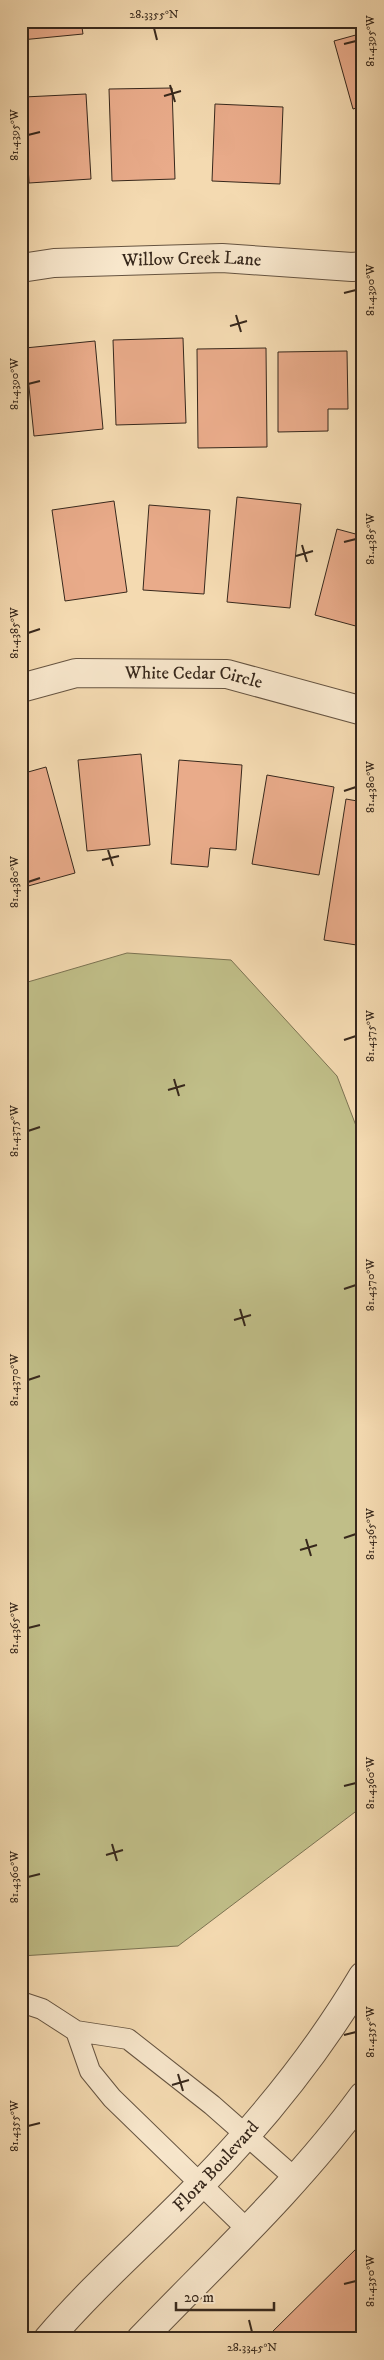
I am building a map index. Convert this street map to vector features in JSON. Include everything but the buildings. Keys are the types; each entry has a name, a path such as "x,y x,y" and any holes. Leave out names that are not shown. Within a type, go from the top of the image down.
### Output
{"street":[{"name":"Willow Creek Lane","path":"21,268 54,262 222,258 352,267 363,266"},
{"name":"White Cedar Circle","path":"21,688 76,673 227,674 363,711"},
{"name":"Flora Boulevard","path":"48,2339 201,2184 247,2134 302,2066 363,1976"},
{"path":"141,2339 248,2231 296,2179 363,2096"}],"lane":[{"path":"21,2002 42,2009 76,2031 128,2039 247,2134 296,2179"},
{"path":"76,2031 90,2071 112,2098 248,2231"}],"shaded area":[{"path":"127,953 231,960 337,1076 363,1144 363,1806 178,1946 21,1956 21,984"}]}
